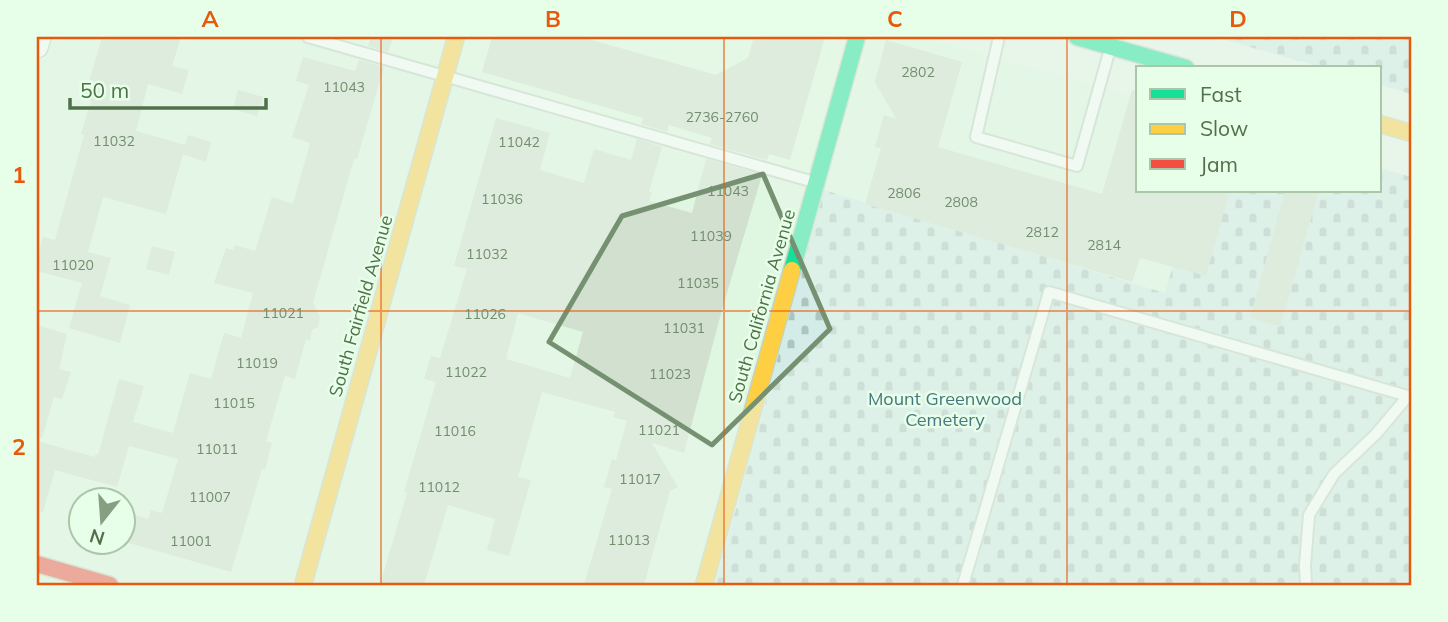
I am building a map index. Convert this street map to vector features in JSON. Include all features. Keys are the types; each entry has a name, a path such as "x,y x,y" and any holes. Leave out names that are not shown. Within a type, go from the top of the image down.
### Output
{"street":[{"path":"37,47 40,37"},
{"name":"South Fairfield Avenue","path":"303,585 456,37"},
{"name":"South California Avenue","path":"704,585 857,37"},
{"path":"1077,37 1179,66"},
{"path":"1382,125 1411,133"},
{"path":"37,564 110,585"}],"lane":[{"path":"308,37 816,183"},
{"path":"999,37 976,137 1077,166 1111,47"},
{"path":"963,585 1049,292 1409,396 1376,434 1334,474 1309,515 1306,585"}],"highlighted area":[{"path":"763,174 830,329 712,445 549,342 622,216"}],"shaded area":[{"path":"37,37 367,37 362,54 922,37 1136,97 1136,192 1195,192 1166,293 824,190 715,585 37,585"},
{"path":"367,37 871,37 824,190 362,55"}],"green space":[{"path":"1215,37 1411,37 1411,94 1382,86 1382,66 1317,66"},
{"name":"Mount Greenwood Cemetery","path":"1382,169 1411,177 1411,585 715,585 824,190 1165,293 1195,192 1382,192"}],"building":[{"path":"102,37 181,37 172,66 189,70 182,94 148,84 136,131 185,145 188,135 211,142 206,162 183,154 166,214 103,197 88,252 111,258 100,296 130,305 120,343 69,328 82,283 37,271 37,257 43,237 55,240 84,135 81,134 91,101 84,99"},
{"path":"371,37 393,37 388,52 368,46"},
{"path":"492,37 581,37 716,75 748,58 754,37 825,37 790,160 769,154 767,160 710,144 712,138 669,125 667,132 641,124 643,118 482,72"},
{"path":"886,40 962,62 938,147 1102,194 1132,90 1136,91 1136,192 1230,192 1206,276 1140,258 1132,282 865,204 881,148 875,147 884,115 896,119 875,82"},
{"path":"303,57 355,71 359,60 384,67 357,159 354,159 313,303 320,317 318,327 312,330 310,340 306,339 295,379 285,376 266,441 272,443 265,470 262,469 231,572 136,545 136,515 148,519 151,510 162,513 178,459 129,446 117,486 55,470 43,512 37,511 37,441 95,457 98,455 119,379 144,386 133,422 173,433 190,373 211,379 224,333 241,338 253,293 214,283 226,248 233,250 235,245 255,251 272,197 293,204 310,143 292,137 309,85 296,81"},
{"path":"238,90 263,97 257,116 233,109"},
{"path":"496,118 550,133 540,170 584,183 594,149 631,160 637,139 662,147 649,192 652,193 649,201 692,213 706,159 762,175 723,306 684,453 652,443 678,487 670,491 644,585 584,585 612,489 604,487 612,459 616,460 627,421 613,417 615,412 542,392 518,477 531,480 509,556 487,550 495,519 448,505 424,585 380,585 436,382 424,379 431,356 440,358 467,269 454,266","holes":["518,313 583,332 570,378 506,359"]},
{"path":"1285,192 1319,192 1280,327 1250,318"},
{"path":"152,246 175,252 169,275 146,269"},
{"path":"37,325 67,334 59,369 71,372 62,399 54,397 42,438 37,437"}],"traffic: fast":[{"path":"792,270 857,37"},
{"path":"1077,37 1179,66"}],"traffic: slow":[{"path":"303,585 456,37"},
{"path":"1382,125 1411,133"},
{"path":"704,585 792,270"}],"traffic: jam":[{"path":"37,564 110,585"}]}
